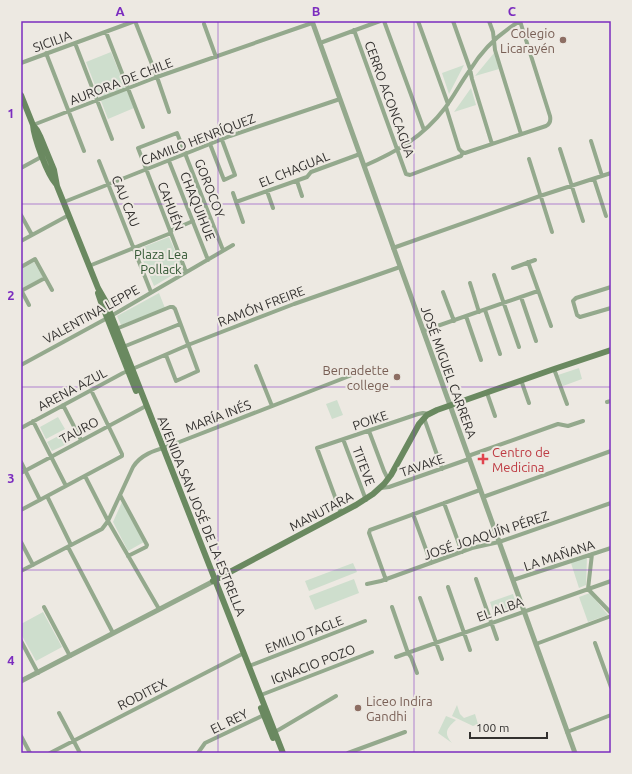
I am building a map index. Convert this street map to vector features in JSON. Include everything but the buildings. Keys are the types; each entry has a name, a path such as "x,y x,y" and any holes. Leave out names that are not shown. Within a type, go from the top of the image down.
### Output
{"main road":[{"name":"AVENIDA SAN JOSÉ DE LA ESTRELLA","path":"21,95 33,125 35,138 45,155 49,174 57,186 64,202 98,288 100,300 116,329 130,370"},
{"name":"AVENIDA SAN JOSÉ DE LA ESTRELLA","path":"109,317 266,714 279,753"},
{"name":"MANUTARA","path":"213,580 366,500 381,488 388,479 419,424 430,414 521,380 611,350"},
{"name":"AVENIDA SAN JOSÉ DE LA ESTRELLA","path":"242,654 249,666 261,695 266,714 283,753"}],"street":[{"name":"SICILIA","path":"21,63 135,21"},
{"path":"135,21 169,112"},
{"path":"320,43 380,21"},
{"path":"384,21 424,130"},
{"path":"364,166 397,150 424,130 447,106 482,53 507,29 520,21 551,118 550,123 546,126 469,152 463,152 460,150 447,106 418,21"},
{"path":"453,21 470,69 492,144"},
{"path":"489,21 493,32 495,50 521,134"},
{"name":"AURORA DE CHILE","path":"33,125 157,77 312,22"},
{"name":"JOSÉ MIGUEL CARRERA","path":"312,22 575,753"},
{"path":"204,24 216,57"},
{"name":"CERRO ACONCAGUA","path":"354,30 405,172 410,175 461,156 463,152"},
{"path":"106,32 143,127"},
{"path":"75,43 112,139"},
{"path":"46,53 84,151"},
{"name":"CAMILO HENRÍQUEZ","path":"64,202 210,144 340,99"},
{"name":"CAHUÉN","path":"178,133 138,148 186,272"},
{"name":"GOROCOY","path":"178,133 223,250"},
{"path":"210,144 224,180 235,175 222,140"},
{"path":"591,141 602,176"},
{"path":"560,149 583,221"},
{"name":"EL CHAGUAL","path":"236,202 307,177 312,172 360,154"},
{"path":"21,168 45,155"},
{"path":"529,159 552,232"},
{"name":"CAU CAU","path":"99,161 151,292"},
{"name":"CHAQUIHUE","path":"169,161 208,260"},
{"path":"393,248 540,196 611,173"},
{"path":"594,179 606,216"},
{"path":"296,181 302,196"},
{"path":"267,191 273,208"},
{"path":"233,193 243,222"},
{"path":"21,215 32,235"},
{"path":"21,241 69,215"},
{"path":"89,266 193,222"},
{"name":"VALENTINA LEPPE","path":"21,364 109,317 233,245"},
{"path":"21,266 34,259 52,290"},
{"path":"513,268 535,260"},
{"path":"528,262 551,326"},
{"name":"RAMÓN FREIRE","path":"130,370 188,345 294,304 400,267"},
{"path":"494,276 519,347"},
{"path":"29,304 21,291 45,278"},
{"path":"470,283 479,312"},
{"path":"611,287 576,298 574,301 577,315 579,317 611,308"},
{"path":"423,332 538,291"},
{"path":"444,292 454,321"},
{"path":"521,297 536,341"},
{"path":"116,329 173,307 198,371 176,381 166,355"},
{"path":"485,310 500,354"},
{"path":"466,316 481,360"},
{"path":"123,347 180,324"},
{"path":"256,366 272,406"},
{"path":"554,369 567,404"},
{"name":"ARENA AZUL","path":"21,428 130,370"},
{"name":"MARÍA INÉS","path":"21,571 102,529 108,521 136,461 153,451 352,375"},
{"path":"521,380 529,403"},
{"path":"21,510 121,457 122,454 91,390"},
{"path":"487,393 495,416"},
{"path":"63,405 82,440"},
{"name":"TAURO","path":"23,472 145,407"},
{"name":"POIKE","path":"341,513 317,448 418,414 430,414"},
{"path":"424,418 442,469"},
{"name":"TAVAKE","path":"381,488 389,487 442,469 558,424 568,426 583,420"},
{"path":"33,422 66,486"},
{"path":"369,431 388,479"},
{"name":"TITEVE","path":"343,439 366,500"},
{"path":"483,497 611,451"},
{"path":"21,462 23,472 40,500"},
{"path":"85,476 108,521 159,609"},
{"path":"386,580 369,531 480,490"},
{"path":"120,495 147,544 146,547 128,556"},
{"path":"47,496 113,633"},
{"name":"JOSÉ JOAQUÍN PÉREZ","path":"367,584 386,580 462,552 499,542 611,502"},
{"path":"444,503 462,552"},
{"path":"413,514 431,563"},
{"path":"21,542 33,565"},
{"name":"LA MAÑANA","path":"513,580 611,548"},
{"path":"592,554 588,589 611,613"},
{"path":"476,579 497,639"},
{"name":"MANUTARA","path":"21,681 213,580"},
{"name":"EL ALBA","path":"396,657 611,581"},
{"path":"448,587 470,650"},
{"path":"420,598 442,659"},
{"path":"392,607 408,653 417,673"},
{"path":"44,608 70,656"},
{"path":"536,644 611,616"},
{"name":"EMILIO TAGLE","path":"249,666 365,621"},
{"path":"21,641 38,673"},
{"path":"595,643 611,687"},
{"name":"IGNACIO POZO","path":"261,695 372,652"},
{"name":"RODITEX","path":"50,753 242,654"},
{"path":"275,732 336,696"},
{"path":"59,712 80,753"},
{"name":"EL REY","path":"198,753 205,743 266,714"},
{"path":"568,732 611,715"},
{"path":"348,753 405,732"},
{"path":"22,738 30,753"},
{"name":"EL REY","path":"201,748 204,753"}],"green space":[{"path":"111,52 134,108 108,119 86,62"},
{"path":"494,53 499,69 475,76"},
{"path":"464,65 449,94 442,73"},
{"path":"471,88 476,105 454,112"},
{"name":"Plaza Lea Pollack","path":"169,237 183,269 154,286 138,249"},
{"path":"34,262 43,277 22,289 21,269"},
{"path":"159,293 165,308 121,325 117,316"},
{"path":"579,368 582,379 563,386 558,375"},
{"path":"337,400 343,415 332,419 326,404"},
{"path":"58,417 65,429 46,439 40,427"},
{"path":"66,432 71,442 52,451 47,442"},
{"path":"122,502 144,542 128,551 113,522"},
{"path":"587,557 586,585 579,588 571,563"},
{"path":"353,563 357,572 309,591 305,581"},
{"path":"354,579 359,593 315,610 309,596"},
{"path":"590,593 608,615 588,622 579,597"},
{"path":"513,594 517,606 494,614 490,602"},
{"path":"43,612 62,647 36,661 21,634 21,624"},
{"path":"457,705 460,714 464,718 475,714 478,724 473,726 452,716"},
{"path":"446,716 456,720 447,731 449,739 452,743 438,733"}],"place":[{"name":"Colegio Licarayén","path":"563,40"},
{"name":"Bernadette college","path":"397,377"},
{"name":"Centro de Medicina","path":"483,459"},
{"name":"Liceo Indira Gandhi","path":"358,708"}]}
